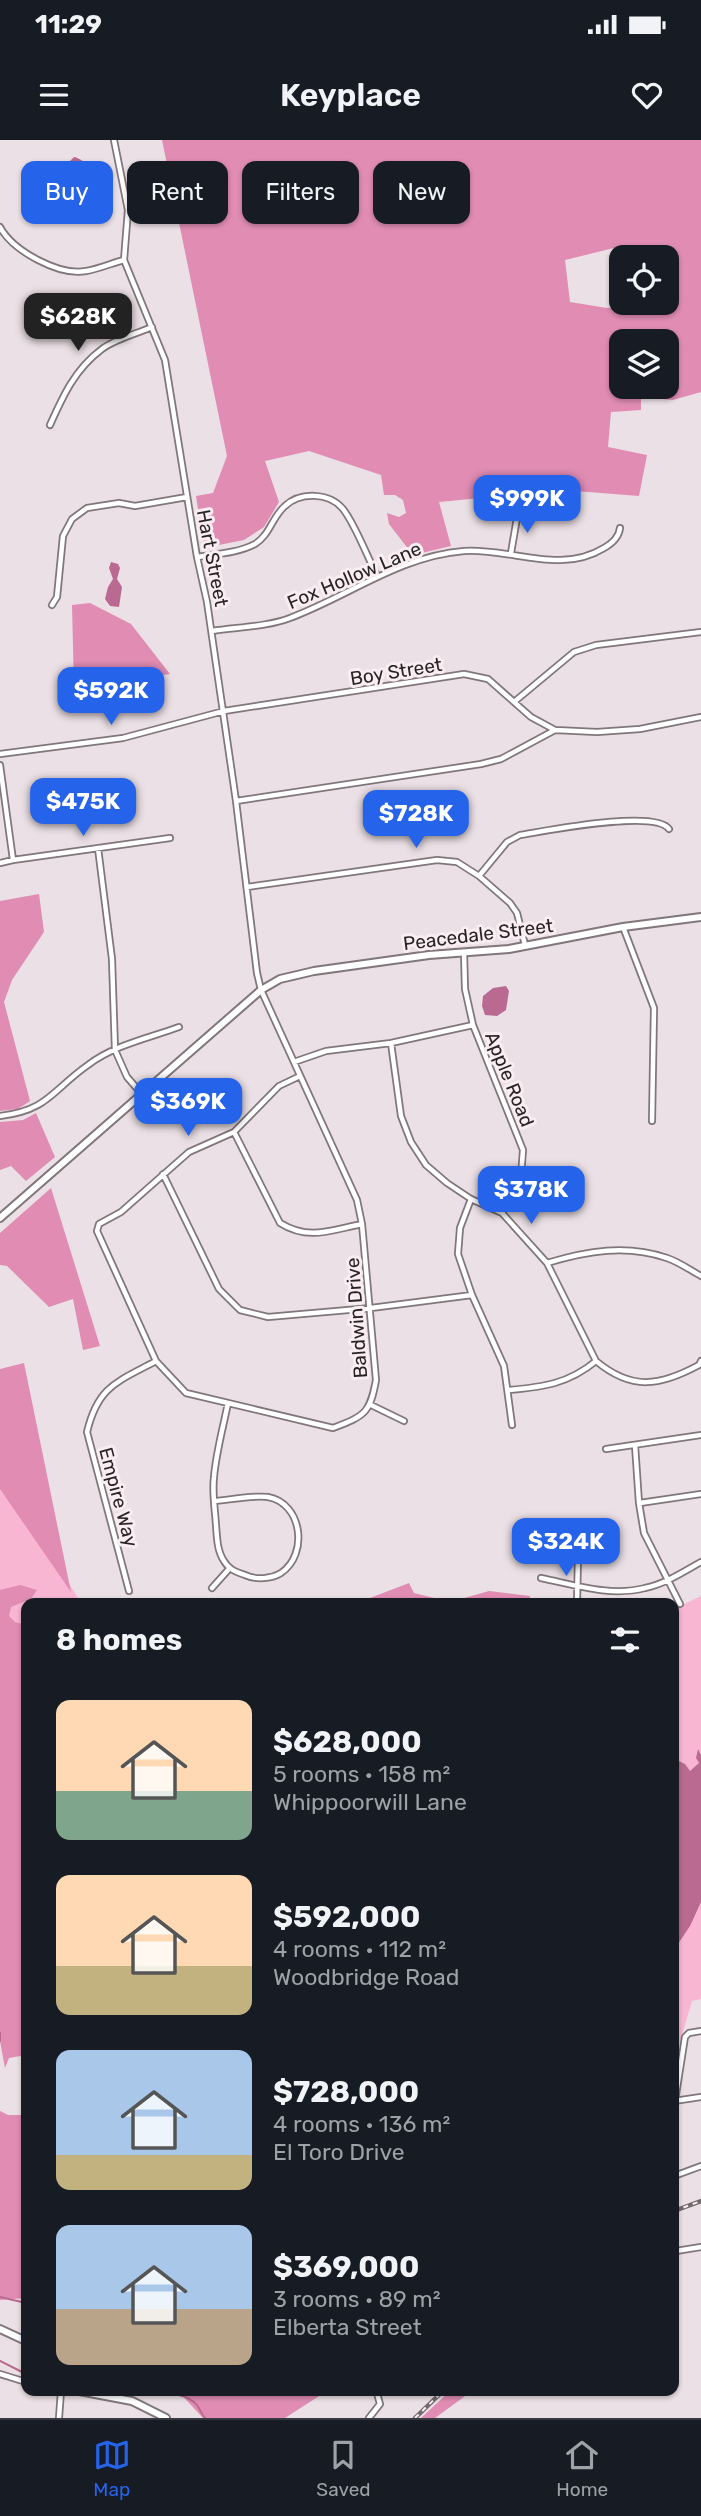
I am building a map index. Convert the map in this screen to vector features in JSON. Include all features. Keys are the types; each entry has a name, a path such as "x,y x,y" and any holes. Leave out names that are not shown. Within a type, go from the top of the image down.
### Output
{"main road":[{"name":"Peacedale Street","path":"0,1218 261,990 280,979 314,971 464,951 525,946 623,927 701,917"},
{"path":"0,2329 21,2340"},
{"path":"114,2396 132,2401 166,2418"}],"street":[{"name":"Hart Street","path":"114,140 128,210 124,260 165,360 197,557 212,631 261,990"},
{"path":"0,227 22,250 52,267 84,272 124,260"},
{"path":"50,425 66,389 78,371 103,348 152,327"},
{"path":"197,557 253,545 268,532 285,506 297,498 310,495 328,498 343,509 377,576"},
{"path":"52,605 57,597 63,537 72,519 88,508 119,503 135,506 187,497"},
{"path":"511,553 518,512"},
{"name":"Fox Hollow Lane","path":"212,631 281,621 377,576 442,554 475,551 511,553 556,561 580,558 608,545 619,536 620,528"},
{"path":"514,702 574,652 596,645 701,632"},
{"name":"Boy Street","path":"0,754 123,738 224,712 464,674 488,679 531,717 555,730"},
{"path":"236,802 481,764 501,759 555,730 597,732 640,729 701,717"},
{"path":"0,765 13,859"},
{"path":"479,876 507,842 520,835 619,820 660,823 669,830"},
{"path":"0,863 170,838"},
{"path":"98,848 112,959 115,1050 127,1077 141,1093"},
{"path":"247,887 437,860 457,862 479,876 510,903 517,913 525,946"},
{"path":"623,927 654,1008 652,1121"},
{"name":"Apple Road","path":"464,951 465,989 473,1025 523,1150 521,1176 502,1213"},
{"name":"Baldwin Drive","path":"163,1174 121,1212 97,1228 98,1237 156,1361 186,1394 333,1428 354,1420 371,1405 376,1381 371,1308 357,1200 261,990"},
{"path":"294,1062 326,1051 391,1043 473,1025"},
{"path":"0,1116 23,1113 49,1099 88,1064 115,1050 179,1027"},
{"path":"391,1043 401,1116 411,1142 426,1166 471,1199 502,1213 547,1263 596,1361 608,1372 638,1383 675,1378 701,1362"},
{"path":"300,1076 279,1086 234,1132 189,1152 163,1174 219,1289 240,1310 268,1317 472,1295"},
{"path":"234,1132 280,1223 307,1235 362,1224"},
{"path":"471,1199 460,1228 458,1254 472,1295 504,1366 512,1425"},
{"path":"547,1263 584,1252 632,1249 669,1258 701,1276"},
{"name":"Empire Way","path":"130,1591 87,1432 92,1411 102,1394 114,1383 156,1361"},
{"path":"509,1390 544,1387 579,1375 596,1361"},
{"path":"214,1501 268,1497 286,1505 295,1519 300,1538 296,1552 283,1572 269,1578 250,1577 229,1569 218,1548 214,1501 214,1475 228,1403"},
{"path":"371,1405 404,1421"},
{"path":"606,1449 701,1435"},
{"path":"635,1445 644,1533 677,1598"},
{"path":"639,1503 701,1494"},
{"path":"577,1598 578,1556"},
{"path":"541,1578 622,1592 646,1588 668,1580 701,1562"},
{"path":"212,1588 229,1569"},
{"path":"679,2072 685,2037 689,2033 701,2031"},
{"path":"679,2100 701,2097"},
{"path":"679,2174 701,2166"},
{"path":"679,2250 701,2247"},
{"path":"0,2374 21,2380"},
{"path":"59,2418 60,2396"},
{"path":"369,2418 380,2404 378,2396"}],"shaded area":[{"path":"162,140 701,140 701,392 679,398 679,329 609,329 609,399 641,399 641,410 611,412 608,447 647,455 639,496 563,490 439,502 451,546 413,555 389,524 387,513 399,517 406,513 403,500 395,495 384,495 381,475 309,451 265,461 279,502 264,527 244,540 204,548 196,496 213,493 227,456 179,224 228,224 228,161 166,161"},
{"path":"111,562 118,564 120,568 117,579 122,587 119,607 110,606 105,599 113,579 109,568"},
{"path":"90,603 131,624 170,674 74,688 72,605"},
{"path":"39,894 44,932 12,980 4,1002 30,1101 18,1109 0,1111 0,901"},
{"path":"506,986 509,991 506,1010 497,1016 485,1015 483,996 493,988"},
{"path":"36,1113 55,1157 26,1181 11,1166 0,1170 0,1122 23,1120"},
{"path":"51,1188 100,1346 83,1350 73,1299 49,1307 7,1266 0,1265 0,1233"},
{"path":"24,1363 71,1592 0,1489 0,1369"},
{"path":"0,1470 78,1598 21,1598 21,1957 0,1934"},
{"path":"409,1583 414,1593 434,1598 370,1598"},
{"path":"20,1585 37,1590 32,1598 21,1598 21,1603 11,1607 9,1616 21,1624 21,2056 9,2058 5,2068 0,2041 0,1590"},
{"path":"489,1591 530,1598 464,1598"},
{"path":"701,1596 701,1999 692,2001 679,2049 679,1607"},
{"path":"698,1749 701,1755 701,1902 679,1942 679,1761 690,1771 699,1763 696,1758"},
{"path":"0,2111 8,2115 21,2115 21,2298 0,2300"},
{"path":"183,2396 319,2396 285,2418 203,2418"},
{"path":"445,2396 465,2396 435,2418 421,2418"}],"waterway":[{"path":"0,2033 0,2041"},
{"path":"0,2297 21,2302"},
{"path":"0,2361 21,2372"},
{"path":"183,2396 192,2400 205,2418"}],"railway":[{"path":"679,2209 701,2201"},
{"path":"415,2418 438,2396"}]}
